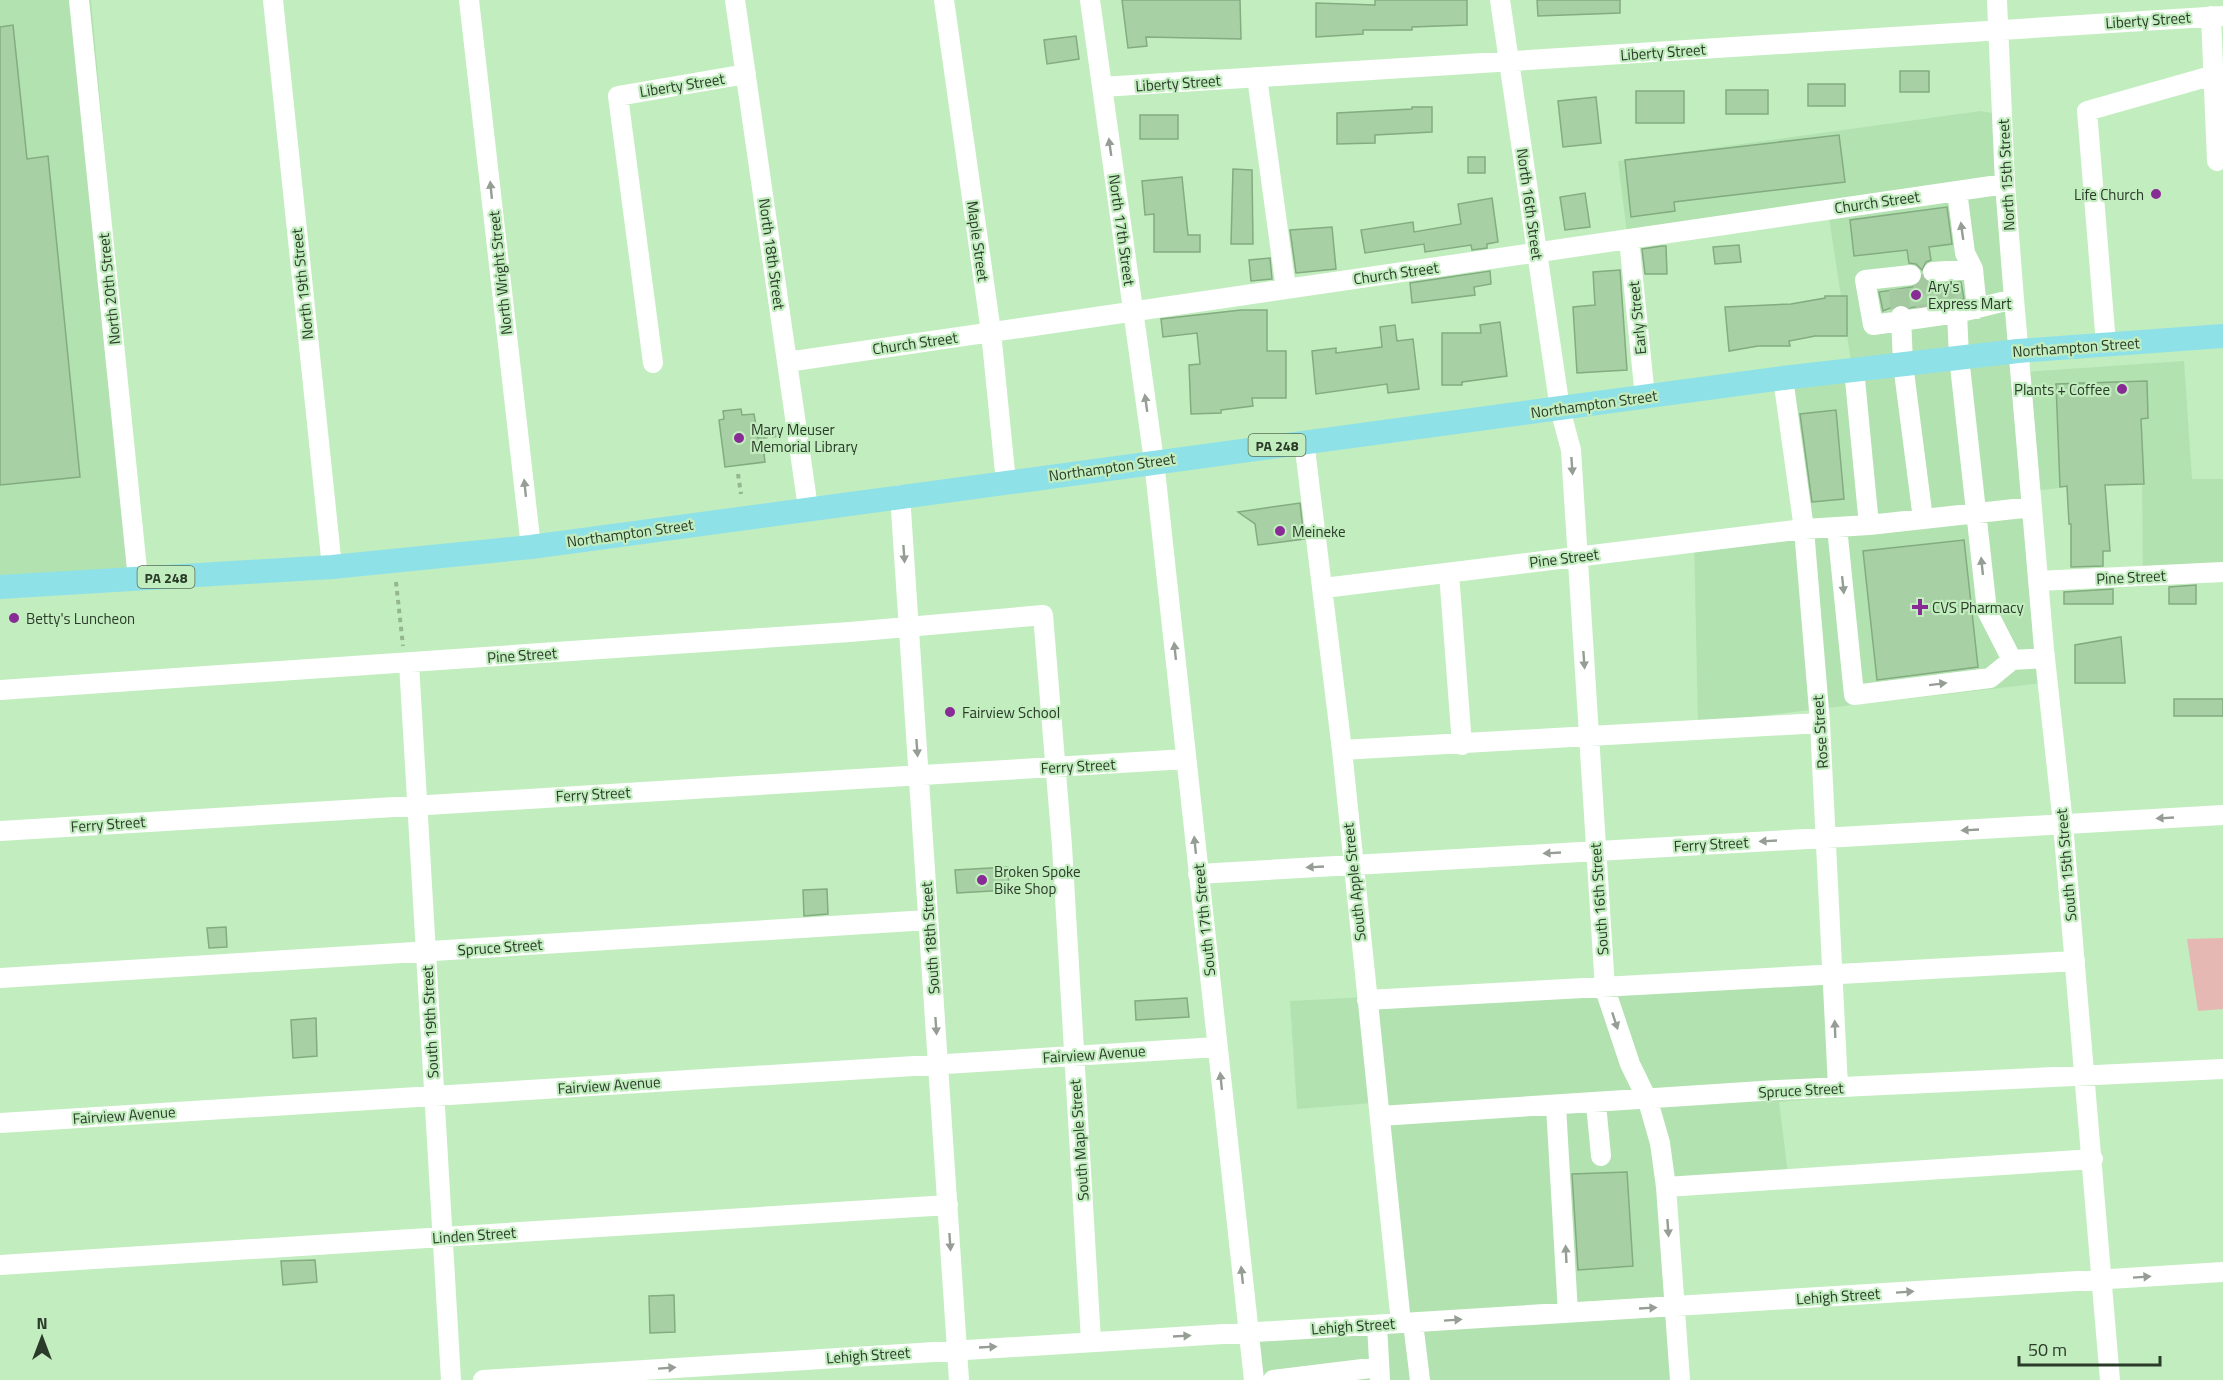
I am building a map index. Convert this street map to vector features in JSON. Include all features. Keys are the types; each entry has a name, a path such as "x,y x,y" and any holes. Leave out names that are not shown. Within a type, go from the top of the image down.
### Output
{"main road":[{"name":"Northampton Street","path":"0,586 332,567 531,547 900,495 1854,369 2018,351 2223,336"}],"street":[{"name":"North 20th Street","path":"79,0 138,579"},
{"name":"North 19th Street","path":"273,0 332,567"},
{"name":"North Wright Street","path":"469,0 531,547"},
{"name":"North 18th Street","path":"735,0 808,508"},
{"name":"Maple Street","path":"944,0 991,332 1006,482"},
{"name":"North 17th Street","path":"1090,0 1154,461"},
{"name":"North 16th Street","path":"1500,0 1560,409"},
{"name":"North 15th Street","path":"1997,0 2005,184 2018,351"},
{"name":"Liberty Street","path":"1102,87 2217,16"},
{"path":"2217,16 2214,75 2217,161"},
{"name":"Liberty Street","path":"653,363 618,96 746,74"},
{"path":"2106,344 2087,111 2214,75"},
{"path":"1257,77 1286,289"},
{"name":"Church Street","path":"787,362 2005,184"},
{"path":"1957,191 1965,253 1973,269 1958,311 1959,357 1987,611 2012,660"},
{"name":"Early Street","path":"1629,239 1645,397"},
{"path":"1940,276 1973,269"},
{"path":"1902,280 1865,280 1873,325 1901,318 1958,311 2014,299"},
{"path":"1901,318 1903,364 1923,519"},
{"name":"South 15th Street","path":"2018,351 2045,658 2063,825 2110,1380"},
{"path":"1854,369 1869,525"},
{"name":"Rose Street","path":"1783,378 1804,529 1820,723 1838,1087"},
{"name":"South 16th Street","path":"1560,409 1571,450 1605,988 1630,1064 1648,1101 1660,1143 1666,1187 1680,1380"},
{"name":"South Apple Street","path":"1304,441 1324,588 1380,1116 1407,1323 1420,1380"},
{"name":"South 17th Street","path":"1154,461 1254,1380"},
{"name":"South 18th Street","path":"900,495 959,1380"},
{"name":"Pine Street","path":"1324,588 1804,529 1869,525 2032,507"},
{"path":"1837,527 1854,695 1990,678 2012,660 2045,658"},
{"name":"Pine Street","path":"2038,581 2223,572"},
{"path":"1449,573 1462,745"},
{"name":"Pine Street","path":"0,690 410,663 1043,615"},
{"name":"South Maple Street","path":"1043,615 1056,767 1091,1341"},
{"name":"South 19th Street","path":"410,663 451,1380"},
{"path":"1342,750 1589,738 1820,723"},
{"name":"Ferry Street","path":"0,831 1186,759"},
{"name":"Ferry Street","path":"1198,874 2223,815"},
{"name":"Spruce Street","path":"0,978 928,920"},
{"path":"1367,1000 2075,961"},
{"name":"Fairview Avenue","path":"0,1123 1217,1047"},
{"name":"Spruce Street","path":"1380,1116 1648,1101 1838,1087 2223,1069"},
{"path":"1596,1104 1601,1156"},
{"path":"1556,1106 1568,1313"},
{"path":"1666,1187 2092,1159"},
{"name":"Linden Street","path":"0,1265 948,1205"},
{"name":"Lehigh Street","path":"483,1380 2223,1272"},
{"path":"1273,1380 1380,1373 1377,1325"}],"path":[{"path":"763,437 778,435"},
{"path":"738,474 741,494"},
{"path":"394,561 401,634 410,663"}],"shaded area":[{"path":"0,0 91,0 143,573 0,585"},
{"path":"1981,111 1998,114 2025,372 2184,361 2192,479 2223,479 2223,571 2143,577 2142,478 2034,491 2051,682 1698,723 1694,539 1795,531 1778,393 1852,368 1829,218 1628,241 1618,161"},
{"path":"2223,938 2223,1009 2198,1011 2187,939"},
{"path":"1834,974 1835,1097 1779,1102 1788,1174 1660,1185 1676,1380 1251,1380 1245,1324 1400,1318 1373,1103 1297,1109 1290,1001"}],"building":[{"path":"1122,0 1240,0 1241,39 1146,37 1147,46 1128,48"},
{"path":"1375,0 1467,0 1467,25 1412,27 1412,30 1363,30 1363,34 1316,37 1316,3 1375,5"},
{"path":"1537,0 1620,0 1620,13 1538,16"},
{"path":"13,25 27,159 48,156 80,477 0,485 0,27"},
{"path":"1076,36 1079,59 1047,64 1044,40"},
{"path":"1900,71 1929,71 1929,92 1900,92"},
{"path":"1808,84 1845,84 1845,106 1808,106"},
{"path":"1726,90 1768,90 1768,114 1726,114"},
{"path":"1636,91 1684,91 1684,123 1636,123"},
{"path":"1596,97 1601,143 1563,147 1558,101"},
{"path":"1412,107 1432,107 1432,132 1375,135 1375,143 1337,144 1337,113 1412,109"},
{"path":"1140,115 1178,115 1178,139 1140,139"},
{"path":"1839,135 1845,182 1674,202 1675,211 1631,217 1625,160"},
{"path":"1468,157 1485,157 1485,173 1468,173"},
{"path":"1233,169 1252,170 1253,244 1231,244"},
{"path":"1182,177 1188,235 1200,235 1200,252 1154,252 1154,214 1145,215 1142,181"},
{"path":"1585,193 1590,227 1565,230 1560,197"},
{"path":"1492,198 1498,242 1487,244 1487,248 1472,250 1471,245 1425,252 1424,244 1365,253 1361,230 1413,222 1414,232 1461,224 1458,204"},
{"path":"1947,207 1952,244 1929,247 1931,260 1926,262 1922,270 1916,264 1909,263 1907,250 1854,256 1850,220"},
{"path":"1332,227 1336,269 1296,273 1290,230"},
{"path":"1739,245 1741,262 1715,264 1713,247"},
{"path":"1666,246 1667,274 1645,274 1642,249"},
{"path":"1270,258 1272,279 1251,281 1249,260"},
{"path":"1620,270 1627,370 1577,373 1573,307 1595,305 1593,272"},
{"path":"1490,271 1491,284 1474,287 1475,295 1412,303 1410,283"},
{"path":"1922,277 1927,282 1935,284 1961,282 1964,299 1909,308 1900,304 1883,311 1879,292 1912,287 1919,284"},
{"path":"1825,296 1847,296 1847,336 1815,336 1789,341 1790,346 1758,346 1729,351 1725,307 1791,304 1825,298"},
{"path":"1241,310 1267,310 1267,351 1286,351 1286,398 1252,398 1253,406 1221,410 1221,413 1191,414 1189,365 1200,364 1197,333 1163,337 1161,319"},
{"path":"1500,322 1507,376 1462,382 1462,385 1442,385 1442,333 1481,333 1480,325"},
{"path":"1395,325 1397,341 1413,339 1419,389 1388,393 1387,384 1316,394 1312,351 1336,348 1336,353 1382,347 1380,327"},
{"path":"2147,381 2148,418 2141,419 2144,484 2105,485 2110,551 2103,551 2103,566 2071,567 2071,524 2069,524 2067,486 2060,487 2056,384"},
{"name":"Mary Meuser Memorial Library","path":"741,409 742,415 754,414 758,438 762,438 765,462 725,467 719,420 724,419 723,411"},
{"path":"1836,410 1844,499 1812,502 1800,414"},
{"name":"Meineke","path":"1300,503 1304,539 1258,545 1255,524 1238,512"},
{"name":"CVS Pharmacy","path":"1964,540 1978,667 1877,680 1863,551"},
{"path":"2196,585 2196,604 2169,604 2169,587"},
{"path":"2113,589 2113,604 2064,604 2064,592"},
{"path":"2121,637 2125,683 2075,683 2075,645"},
{"path":"2174,699 2223,699 2223,716 2174,716"},
{"name":"Broken Spoke Bike Shop","path":"1008,867 1009,890 957,893 955,870"},
{"path":"827,889 828,914 804,916 803,890"},
{"path":"226,927 227,947 209,948 207,928"},
{"path":"1187,998 1189,1017 1136,1020 1135,1001"},
{"path":"316,1018 317,1056 293,1058 291,1020"},
{"path":"1627,1172 1633,1266 1578,1270 1572,1174"},
{"path":"315,1260 317,1282 283,1285 281,1261"},
{"path":"674,1295 675,1332 650,1333 649,1296"}],"tunnel":[{"path":"1922,274 1926,312"},
{"path":"1945,283 1948,309"},
{"path":"1899,289 1901,316"}],"place":[{"name":"Life Church","path":"2156,194"},
{"name":"Ary's Express Mart","path":"1916,295"},
{"name":"Plants + Coffee","path":"2122,389"},
{"name":"Mary Meuser Memorial Library","path":"739,438"},
{"name":"Meineke","path":"1280,531"},
{"name":"CVS Pharmacy","path":"1920,607"},
{"name":"Betty's Luncheon","path":"14,618"},
{"name":"Fairview School","path":"950,712"},
{"name":"Broken Spoke Bike Shop","path":"982,880"}]}
